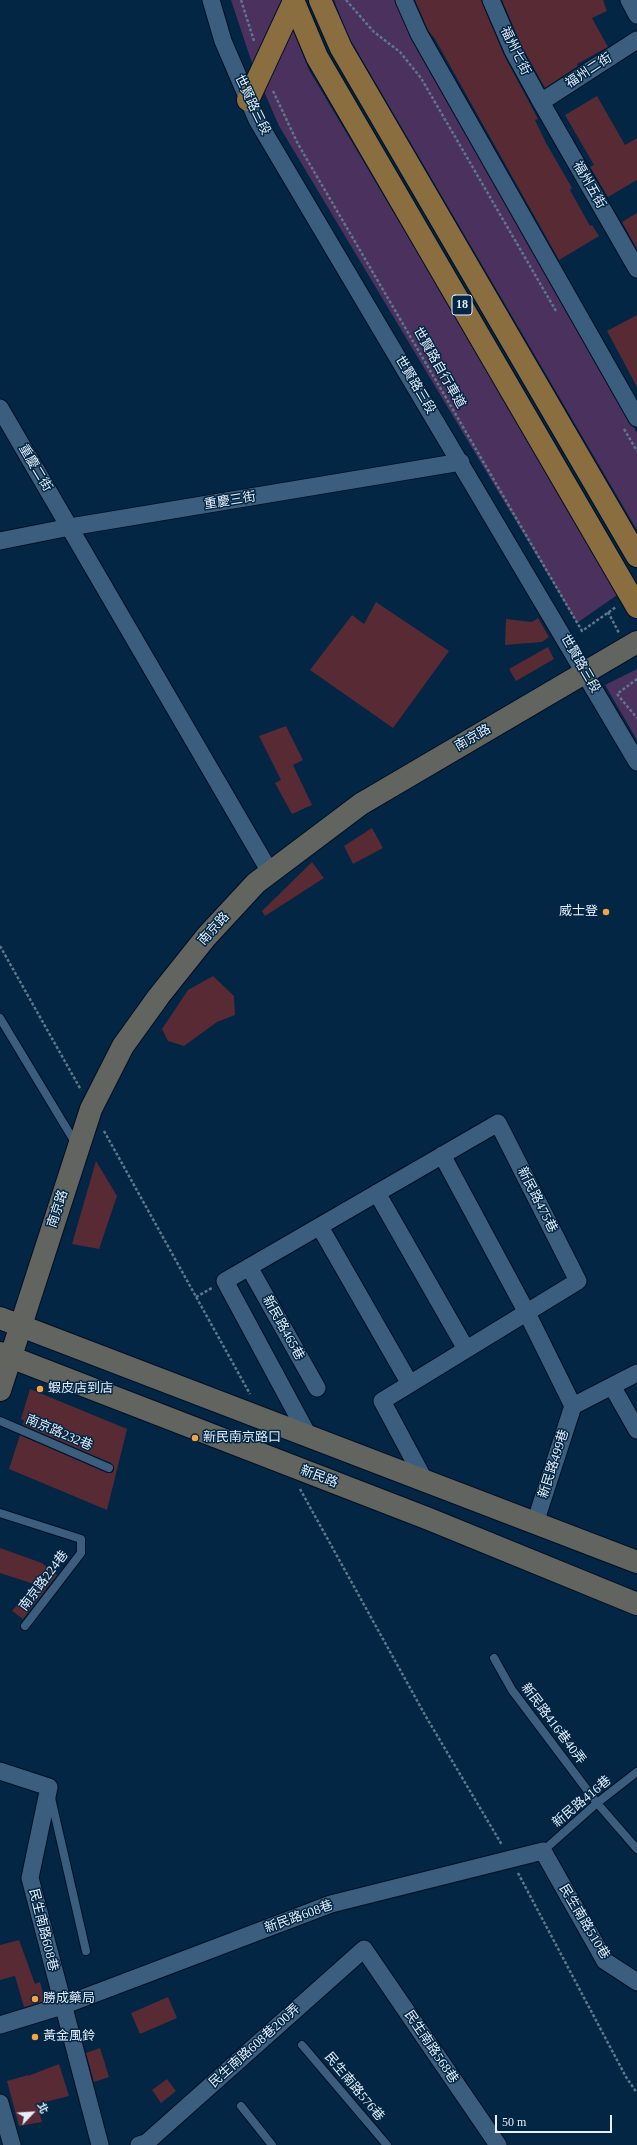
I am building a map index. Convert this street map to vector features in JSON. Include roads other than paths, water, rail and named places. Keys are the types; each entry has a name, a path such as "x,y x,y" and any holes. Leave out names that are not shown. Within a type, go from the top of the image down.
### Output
{"main road":[{"name":"18","path":"320,0 340,48 637,556"},
{"path":"248,100 293,1"},
{"name":"18","path":"293,1 317,57 637,606"}],"street":[{"name":"世賢路三段","path":"211,0 223,41 257,120 461,462 637,762"},
{"path":"404,0 419,34 637,418"},
{"name":"福州七街","path":"491,0 513,51 541,102"},
{"path":"629,0 637,15"},
{"name":"福州二街","path":"541,102 637,40"},
{"name":"福州五街","path":"541,102 637,269"},
{"name":"重慶二街","path":"0,408 270,872"},
{"name":"重慶三街","path":"0,541 70,527 461,462"},
{"name":"南京路","path":"0,1390 5,1355 20,1325 91,1109 123,1046 159,996 206,937 256,883 361,804 637,642"},
{"name":"新民路475巷","path":"309,1437 225,1281 498,1123 578,1281 526,1311 382,1401 426,1482"},
{"path":"442,1155 526,1311 573,1406 637,1373"},
{"path":"377,1193 466,1349"},
{"path":"320,1227 410,1384"},
{"name":"新民路465巷","path":"249,1267 317,1388"},
{"path":"0,1318 535,1523 633,1556"},
{"name":"新民路","path":"5,1355 430,1519 637,1604"},
{"path":"612,1386 637,1430"},
{"name":"新民路499巷","path":"535,1523 573,1406"},
{"path":"0,1771 49,1787"},
{"name":"民生南路608巷","path":"49,1787 30,1878 62,2006 100,2145"},
{"name":"新民路608巷","path":"0,2025 62,2006 330,1904 543,1851"},
{"name":"民生南路510巷","path":"543,1851 605,1961 637,1982"},
{"name":"民生南路608巷200弄","path":"145,2144 364,1949"},
{"name":"民生南路568巷","path":"364,1949 498,2145"},
{"path":"0,2103 12,2145"}],"lane":[{"path":"0,1018 45,1095 79,1149"},
{"name":"南京路232巷","path":"0,1421 109,1468"},
{"name":"南京路224巷","path":"0,1513 81,1539 80,1553 25,1626"},
{"name":"新民路416巷40弄","path":"494,1658 512,1690 597,1803 637,1849"},
{"name":"新民路416巷","path":"543,1851 597,1803 637,1772"},
{"path":"49,1787 86,1951"},
{"name":"民生南路576巷","path":"302,2045 387,2145"},
{"path":"241,2106 272,2145"}],"place":[{"name":"威士登","path":"606,912"},
{"name":"蝦皮店到店","path":"40,1389"},
{"name":"新民南京路口","path":"195,1438"},
{"name":"勝成藥局","path":"35,1999"},
{"name":"黃金風鈴","path":"35,2037"}]}
